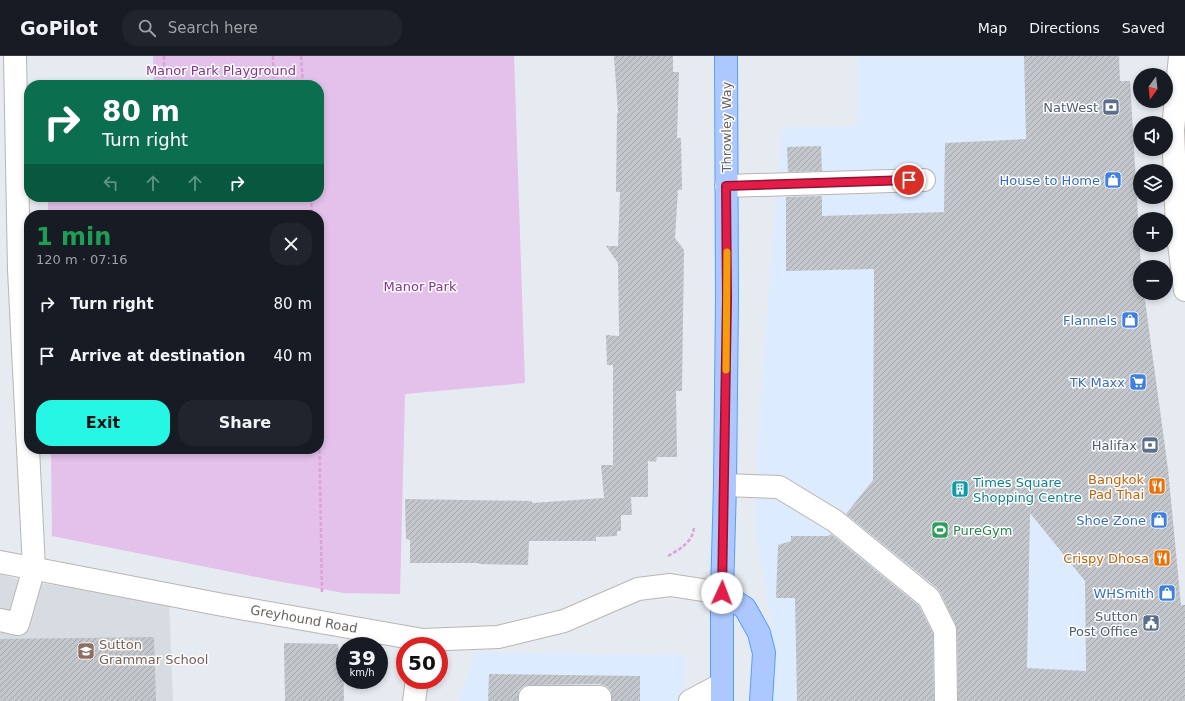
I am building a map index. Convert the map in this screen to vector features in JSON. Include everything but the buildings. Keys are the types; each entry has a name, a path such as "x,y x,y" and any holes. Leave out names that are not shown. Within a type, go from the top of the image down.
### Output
{"main road":[{"name":"Throwley Way","path":"722,692 722,593 727,298 726,56"},
{"path":"722,593 745,608 759,633 764,653 761,701"}],"street":[{"path":"15,56 19,270 24,369"},
{"path":"1180,56 1173,130 1185,290"},
{"path":"726,186 924,180"},
{"path":"0,620 18,624 34,568 28,454"},
{"path":"725,485 779,487 835,521 929,598 944,630 946,701"},
{"name":"Greyhound Road","path":"0,562 223,605 323,622 396,637"},
{"name":"Greyhound Road","path":"448,641 498,638 564,621 638,589 670,585 722,593"},
{"path":"414,701 416,689"},
{"path":"690,701 722,692"},
{"path":"530,701 530,697 600,697 600,701"}],"path":[{"path":"164,56 164,80"},
{"path":"273,56 274,80"},
{"path":"301,56 303,80"},
{"path":"320,454 323,622"}],"shaded area":[{"path":"858,56 1119,56 1120,80 1130,81 1133,156 1134,156 1135,164 1133,164 1133,204 1137,204 1138,212 1133,212 1133,252 1140,252 1141,260 1133,260 1133,300 1145,300 1168,471 1181,605 1185,605 1185,701 772,701 773,626 755,532 760,406 782,128 858,126"},
{"name":"Sutton Grammar School","path":"0,574 23,581 169,600 173,701 0,701"},
{"path":"476,652 685,655 684,701 460,701 460,696"}],"green space":[{"name":"Manor Park","path":"153,56 514,56 525,383 405,394 400,594 344,593 271,580 52,536 51,454 324,454 324,210 48,210 48,202 324,202 324,80 154,80"}],"slow traffic":[{"path":"726,370 727,252"}],"place":[{"name":"NatWest","path":"1111,107"},
{"name":"House to Home","path":"1113,180"},
{"name":"Flannels","path":"1130,320"},
{"name":"TK Maxx","path":"1138,382"},
{"name":"Halifax","path":"1150,445"},
{"name":"Bangkok Pad Thai","path":"1157,486"},
{"name":"Times Square Shopping Centre","path":"960,489"},
{"name":"Shoe Zone","path":"1159,520"},
{"name":"PureGym","path":"940,530"},
{"name":"Crispy Dhosa","path":"1162,558"},
{"name":"WHSmith","path":"1167,593"},
{"name":"Sutton Post Office","path":"1151,623"},
{"name":"Sutton Grammar School","path":"86,651"}],"route":[{"path":"722,593 727,298 726,186 909,180"}],"park label":[{"name":"Manor Park Playground","path":"221,70"}]}
